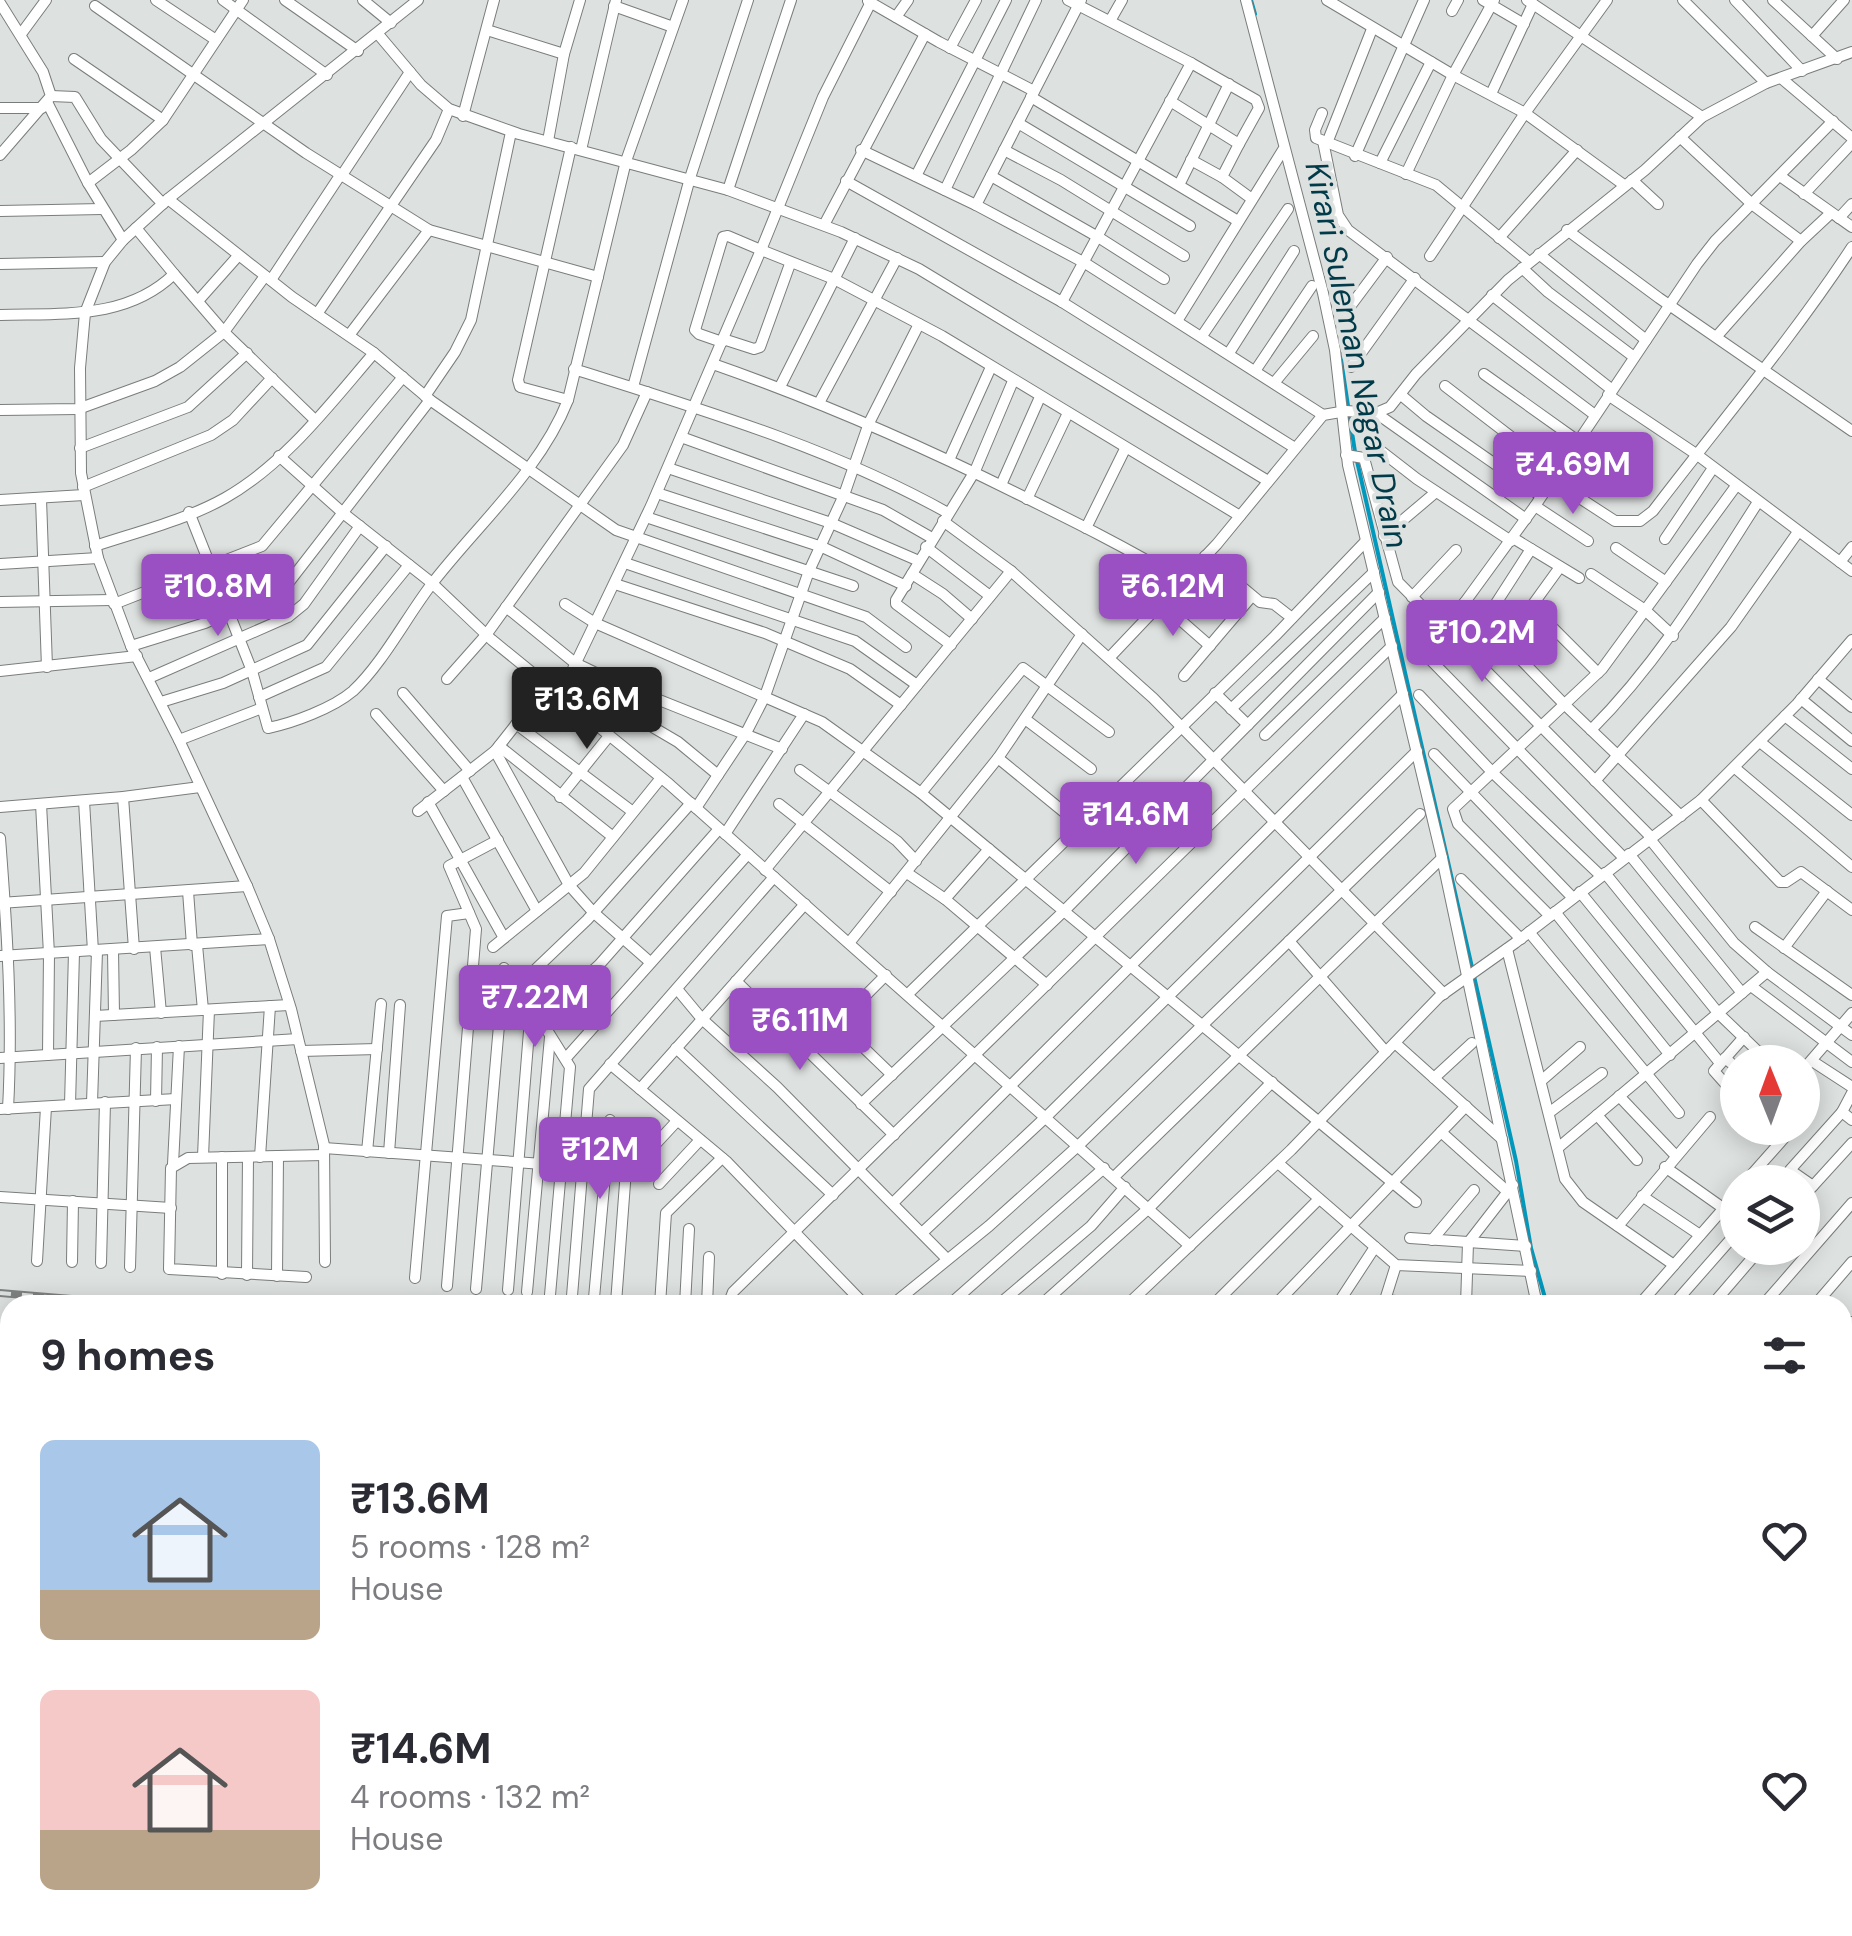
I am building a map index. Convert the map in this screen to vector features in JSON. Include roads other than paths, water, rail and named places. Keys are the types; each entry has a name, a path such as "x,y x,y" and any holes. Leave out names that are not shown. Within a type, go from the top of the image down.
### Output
{"street":[{"path":"21,34 46,0"},
{"path":"156,0 216,40"},
{"path":"223,0 240,4 327,75"},
{"path":"284,0 358,50"},
{"path":"363,0 392,23"},
{"path":"325,1262 324,1152 290,1005 269,939 180,740 134,651 96,552 83,491 78,409 85,313 105,262 123,240 166,201 418,0"},
{"path":"463,116 494,0"},
{"path":"548,142 564,54 580,0"},
{"path":"189,512 271,728 350,693 432,583 501,503 560,420 626,162 683,0"},
{"path":"728,190 791,0"},
{"path":"896,17 908,0"},
{"path":"950,48 976,0"},
{"path":"916,176 1006,0"},
{"path":"945,190 1036,0"},
{"path":"1110,21 1122,0"},
{"path":"1327,0 1525,113 1658,204"},
{"path":"1348,12 1355,0"},
{"path":"1355,156 1424,0"},
{"path":"1430,256 1525,113 1607,0"},
{"path":"1684,0 1766,83"},
{"path":"1735,0 1802,71"},
{"path":"1772,0 1837,59"},
{"path":"1812,36 1844,0"},
{"path":"0,1 44,72 46,102 123,240"},
{"path":"560,696 668,468 823,97 869,1 1001,74 1238,221"},
{"path":"1250,1 1284,150 1323,293 1348,412 1366,541 1471,974 1510,1189 1535,1295"},
{"path":"634,388 690,178 743,2"},
{"path":"976,205 1076,2 1229,84 1259,105 1222,177"},
{"path":"1406,174 1489,2 1524,24"},
{"path":"1491,94 1524,24 1530,2 1702,117"},
{"path":"568,400 518,385 615,3 673,27"},
{"path":"88,183 163,120 240,4"},
{"path":"95,6 265,124 429,230 598,278"},
{"path":"1372,28 1325,142 1341,223 1595,416"},
{"path":"488,30 564,54"},
{"path":"378,34 448,110 510,132 690,178 779,207 855,238 986,309 1268,481"},
{"path":"824,225 925,34"},
{"path":"861,150 1085,263 1324,415 1376,413 1390,407 1492,295 1702,117 1766,83 1852,52"},
{"path":"74,58 163,120"},
{"path":"1380,163 1430,62"},
{"path":"1062,302 1191,63"},
{"path":"0,410 78,409 155,381 180,367 224,332 342,175 410,72"},
{"path":"1781,78 1852,140 1804,194"},
{"path":"1179,185 1229,84"},
{"path":"0,108 75,97 102,139 166,201 579,506 636,538 871,619 906,647"},
{"path":"1170,100 1239,144"},
{"path":"0,155 46,102"},
{"path":"317,314 436,140 448,110"},
{"path":"1322,113 1314,135 1355,156 1436,185 1499,238 1548,292 1634,358"},
{"path":"1833,120 1715,241 1512,539 1465,602 1420,640 1421,650 1626,856 1747,989 1852,1062"},
{"path":"1018,123 1190,226"},
{"path":"0,671 134,651 286,586 428,398 466,334 488,248 510,132"},
{"path":"1680,137 1753,205 1801,242"},
{"path":"0,140 13,141"},
{"path":"1004,150 1061,180 1184,256"},
{"path":"1177,320 1284,150"},
{"path":"1499,238 1578,150"},
{"path":"1191,160 1252,198"},
{"path":"991,176 1164,279"},
{"path":"1780,176 1852,227"},
{"path":"846,180 1062,302 1295,448"},
{"path":"1717,336 1801,242 1852,204"},
{"path":"0,210 102,208"},
{"path":"1202,336 1288,208"},
{"path":"136,228 224,332 315,420"},
{"path":"350,334 429,230"},
{"path":"1567,230 1847,427 1852,412"},
{"path":"790,264 760,347 754,349 695,330 723,237 728,236 834,280 919,324 1240,516"},
{"path":"780,387 855,238"},
{"path":"1445,386 1615,521 1640,522 1714,436 1813,308 1852,247"},
{"path":"1229,353 1294,251"},
{"path":"1539,254 1646,340"},
{"path":"198,300 238,256"},
{"path":"1346,312 1387,257"},
{"path":"819,403 897,258"},
{"path":"0,264 105,262"},
{"path":"0,315 85,313 137,302 174,274"},
{"path":"1351,367 1415,278"},
{"path":"1256,371 1312,286"},
{"path":"1492,295 1610,392 1852,571"},
{"path":"550,1295 570,1070 520,984 693,806 746,732 765,696 808,571 844,495 869,424 919,324"},
{"path":"1274,383 1313,336"},
{"path":"80,448 188,408 246,352"},
{"path":"0,564 43,562 96,552 220,501 279,456 374,353"},
{"path":"713,364 780,387 975,471 1182,581"},
{"path":"949,460 991,367"},
{"path":"574,368 694,407 852,468 910,492 946,517 1109,658 1444,994"},
{"path":"1484,374 1578,441"},
{"path":"0,602 113,602 262,546 403,377"},
{"path":"0,500 41,499 83,491 211,435 232,420 272,378"},
{"path":"951,645 896,604 975,471 1013,381"},
{"path":"446,678 506,608 623,445 647,392"},
{"path":"1401,395 1588,541"},
{"path":"1001,485 1040,397"},
{"path":"1027,498 1068,413"},
{"path":"1376,413 1526,519"},
{"path":"1109,658 1205,556 1324,415"},
{"path":"681,438 883,510 929,543 990,596"},
{"path":"1368,441 1436,492 1512,539 1645,610 1673,636"},
{"path":"1086,528 1125,448"},
{"path":"1353,455 1366,463 1394,576 1412,597 1650,838 1723,931 1767,972 1852,1035"},
{"path":"279,456 661,778 1190,1246"},
{"path":"668,468 832,523 919,561"},
{"path":"1664,539 1713,468"},
{"path":"1670,1055 1552,914 1453,816 1454,809 1598,673 1736,486"},
{"path":"1384,536 1436,492"},
{"path":"656,494 822,547 906,586"},
{"path":"41,499 48,666"},
{"path":"1590,730 1625,696 1673,636 1758,502"},
{"path":"646,517 853,586"},
{"path":"148,678 288,617 304,604 360,526"},
{"path":"1596,781 1731,627 1798,532"},
{"path":"908,994 1366,541"},
{"path":"161,702 223,683 308,645 386,546"},
{"path":"1840,562 1852,547"},
{"path":"1616,548 1666,582"},
{"path":"1484,622 1531,549"},
{"path":"1412,597 1456,550"},
{"path":"1205,556 1252,596 1262,603 1274,604 1292,618"},
{"path":"625,563 859,642 917,685"},
{"path":"180,740 326,667 409,565"},
{"path":"1505,644 1560,566"},
{"path":"572,1295 590,1089 677,989 770,873 803,824 1011,570"},
{"path":"1232,708 1374,572"},
{"path":"912,574 972,620"},
{"path":"615,584 854,670 900,705"},
{"path":"861,1104 1064,911 1379,592"},
{"path":"1184,676 1252,596"},
{"path":"1465,602 1681,816"},
{"path":"1161,603 1210,646"},
{"path":"565,604 595,623 822,722 922,793 1416,1202"},
{"path":"506,608 575,662 619,684 782,748"},
{"path":"1265,735 1385,618"},
{"path":"1550,624 1598,673"},
{"path":"849,943 998,758 1082,634"},
{"path":"1137,1295 1278,1163 1444,994 1701,800 1785,716 1852,640"},
{"path":"732,1295 1392,646"},
{"path":"1842,652 1852,661"},
{"path":"922,793 1021,669 1109,732"},
{"path":"1818,679 1852,707"},
{"path":"418,810 497,748 547,685"},
{"path":"404,693 466,774 538,911"},
{"path":"1215,693 1248,725"},
{"path":"893,1204 1404,694"},
{"path":"1419,695 1494,774 1603,874 1720,1014 1752,1045"},
{"path":"1801,698 1852,740"},
{"path":"376,714 444,791"},
{"path":"538,1018 599,965 722,832 804,714"},
{"path":"1785,716 1852,768"},
{"path":"1025,719 1092,769"},
{"path":"644,722 678,742 718,775"},
{"path":"516,724 633,812"},
{"path":"560,797 609,736"},
{"path":"1760,742 1852,815"},
{"path":"497,748 613,837"},
{"path":"497,748 569,885 650,962"},
{"path":"922,1233 1047,1116 1417,751"},
{"path":"1434,754 1470,794 1577,895 1694,1035 1720,1058"},
{"path":"998,758 1080,826"},
{"path":"1735,768 1852,867"},
{"path":"800,770 897,841 916,860"},
{"path":"493,947 584,873 661,778"},
{"path":"0,808 200,787"},
{"path":"123,798 134,948"},
{"path":"1701,800 1780,882 1801,872 1852,910"},
{"path":"84,801 95,951 92,1102"},
{"path":"428,802 504,938"},
{"path":"41,804 49,954 48,1055"},
{"path":"779,804 891,892"},
{"path":"904,1295 1079,1145 1420,814"},
{"path":"0,838 6,1057 0,1124"},
{"path":"447,1286 476,929 450,866 498,840"},
{"path":"944,899 989,849"},
{"path":"566,1058 748,854"},
{"path":"1114,1177 1442,858"},
{"path":"907,873 1047,985"},
{"path":"1461,879 1525,935 1678,1113"},
{"path":"2,902 247,886"},
{"path":"188,891 206,1010 203,1158"},
{"path":"1784,948 1828,891"},
{"path":"640,1089 805,904"},
{"path":"415,1278 447,916 469,913"},
{"path":"1755,928 1852,995"},
{"path":"4,956 269,939"},
{"path":"1289,941 1390,1047 1434,1078 1503,1139"},
{"path":"155,947 161,1013"},
{"path":"1507,949 1572,1191 1674,1266"},
{"path":"113,950 114,1015"},
{"path":"70,1104 74,952"},
{"path":"476,1288 504,968"},
{"path":"1559,1147 1767,972"},
{"path":"808,1053 886,974"},
{"path":"736,982 894,1135"},
{"path":"677,989 702,1019 777,1086 948,1259"},
{"path":"367,1152 381,1004"},
{"path":"96,1016 290,1005"},
{"path":"389,1153 400,1005"},
{"path":"247,1275 254,1157 270,1006"},
{"path":"508,1290 531,1006"},
{"path":"1820,1052 1852,1012"},
{"path":"838,1023 892,1074"},
{"path":"527,1292 550,1037"},
{"path":"1736,1045 1744,1037"},
{"path":"6,1057 267,1041 377,1049"},
{"path":"1434,1078 1472,1043"},
{"path":"179,1046 169,1269 306,1277"},
{"path":"1542,1081 1580,1046"},
{"path":"156,1100 158,1047"},
{"path":"130,1267 136,1048"},
{"path":"676,1048 833,1195"},
{"path":"610,1064 722,1158 855,1295"},
{"path":"1794,1165 1842,1112 1852,1090 1820,1067"},
{"path":"1550,1112 1602,1073"},
{"path":"1052,1295 1149,1208 1272,1082"},
{"path":"1620,1096 1676,1156"},
{"path":"3,1109 176,1099"},
{"path":"101,1263 104,1102"},
{"path":"1285,1295 1466,1106"},
{"path":"37,1261 46,1107"},
{"path":"1842,1112 1852,1120"},
{"path":"1597,1115 1637,1160"},
{"path":"1618,1226 1710,1118"},
{"path":"594,1295 610,1120"},
{"path":"174,1164 188,1158 367,1152 626,1170 637,1164 677,1121"},
{"path":"1441,1132 1510,1189"},
{"path":"659,1184 700,1140"},
{"path":"1820,1178 1852,1143"},
{"path":"1760,1165 1777,1145"},
{"path":"277,1276 278,1156"},
{"path":"222,1157 222,1274"},
{"path":"661,1295 666,1214 722,1158"},
{"path":"1278,1163 1396,1266 1531,1271"},
{"path":"1665,1167 1720,1206"},
{"path":"960,1295 1104,1168"},
{"path":"617,1295 626,1170"},
{"path":"1010,1295 1091,1226 1125,1187"},
{"path":"1466,1295 1468,1242 1510,1189"},
{"path":"1432,1240 1474,1190"},
{"path":"1642,1196 1700,1236"},
{"path":"0,1197 170,1208"},
{"path":"1223,1295 1319,1198"},
{"path":"72,1262 73,1202"},
{"path":"1772,1295 1852,1203"},
{"path":"1648,1295 1720,1212"},
{"path":"686,1295 689,1229"},
{"path":"1410,1238 1526,1246"},
{"path":"1344,1295 1375,1247"},
{"path":"1683,1295 1720,1252"},
{"path":"707,1295 709,1256"},
{"path":"1824,1295 1852,1262"},
{"path":"1721,1295 1746,1265"},
{"path":"1387,1295 1396,1266"}],"waterway":[{"name":"Kirari Suleman Nagar Drain","path":"1251,0 1255,14"},
{"name":"Kirari Suleman Nagar Drain","path":"1340,353 1355,452"},
{"name":"Kirari Suleman Nagar Drain","path":"1357,461 1544,1295"}],"railway":[{"path":"0,1293 24,1295"}]}
